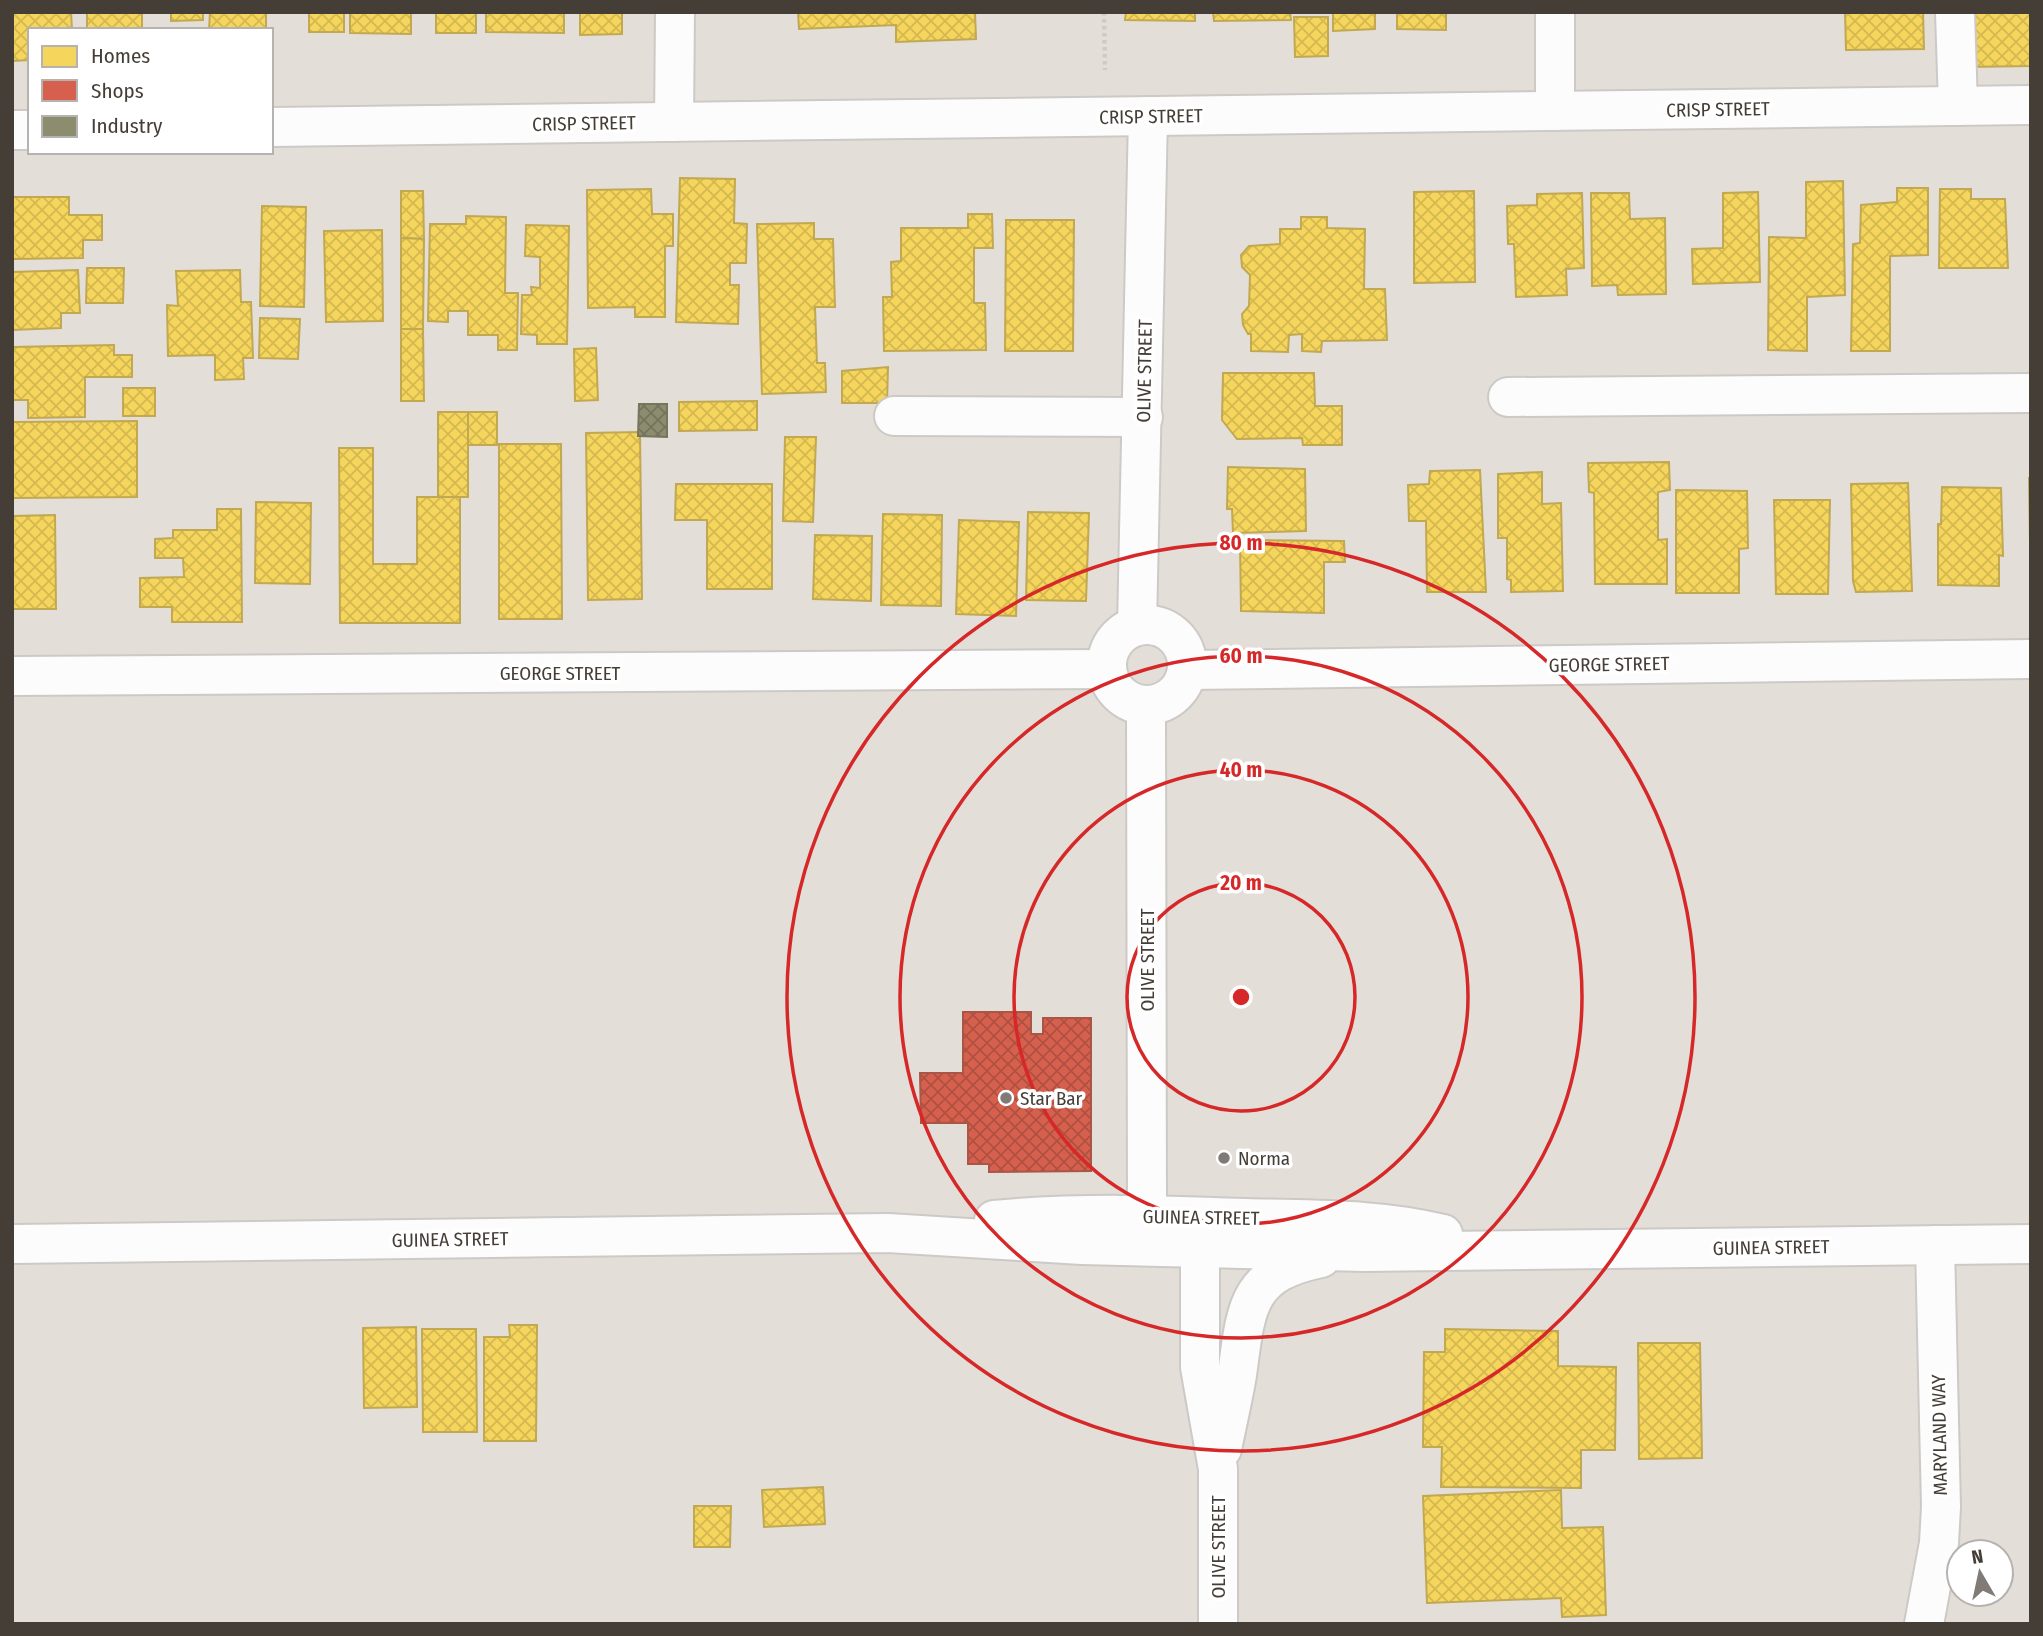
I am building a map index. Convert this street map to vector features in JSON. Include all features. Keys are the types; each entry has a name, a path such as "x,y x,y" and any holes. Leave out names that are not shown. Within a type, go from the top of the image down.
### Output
{"street":[{"path":"674,122 675,12"},
{"path":"1555,12 1555,111"},
{"path":"1955,12 1958,106"},
{"name":"CRISP STREET","path":"273,127 2031,106"},
{"name":"OLIVE STREET","path":"1138,626 1148,116"},
{"path":"1508,397 2031,393"},
{"path":"894,416 1143,417"},
{"path":"1151,624 1175,634 1187,657 1187,670 1178,691 1157,704 1146,705 1125,698 1110,680 1107,669 1107,658 1118,637 1138,626 1151,624"},
{"name":"GEORGE STREET","path":"1187,670 2031,659"},
{"name":"GEORGE STREET","path":"12,676 1107,669"},
{"name":"OLIVE STREET","path":"1146,705 1147,1215"},
{"name":"GUINEA STREET","path":"888,1233 1011,1218 1147,1215 1290,1219 1384,1223 1419,1228 1511,1251"},
{"path":"1200,1247 1253,1227 1290,1219"},
{"name":"GUINEA STREET","path":"12,1244 888,1233 1022,1242 1365,1252 2031,1244"},
{"name":"MARYLAND WAY","path":"1924,1624 1938,1555 1941,1507 1935,1245"},
{"name":"OLIVE STREET","path":"1200,1247 1199,1353 1218,1469 1218,1624"},
{"name":"OLIVE STREET","path":"1218,1469 1244,1318 1252,1296 1265,1280 1287,1267 1365,1252"}],"path":[{"path":"1104,12 1105,70"}],"shaded area":[{"path":"12,12 2031,12 2031,1624 12,1624"}],"building: Homes":[{"path":"12,12 71,12 72,28 28,28 28,60 12,61"},
{"path":"87,12 142,12 142,28 87,28"},
{"path":"171,12 203,12 203,20 171,21"},
{"path":"210,12 266,12 266,28 209,28"},
{"path":"309,12 344,12 344,32 309,32"},
{"path":"350,12 411,12 411,34 350,33"},
{"path":"436,12 476,12 476,33 436,33"},
{"path":"486,12 564,12 564,33 486,32"},
{"path":"580,12 622,12 622,34 580,35"},
{"path":"798,12 975,12 976,39 896,42 896,25 799,29"},
{"path":"1126,12 1195,12 1195,21 1125,20"},
{"path":"1213,12 1290,12 1291,20 1214,21"},
{"path":"1333,12 1388,13 1375,13 1375,29 1333,31"},
{"path":"1397,12 1446,12 1446,30 1397,29"},
{"path":"1845,12 1923,12 1924,49 1846,50"},
{"path":"1964,12 2030,12 2031,66 1965,67"},
{"path":"1294,17 1328,17 1328,56 1295,57"},
{"path":"680,178 735,179 734,223 747,224 746,263 730,263 730,285 739,285 738,324 676,322"},
{"path":"1843,181 1845,295 1807,297 1807,351 1768,350 1769,237 1806,238 1806,182"},
{"path":"1897,188 1928,188 1928,255 1890,256 1890,351 1851,351 1853,244 1860,243 1861,205 1897,202"},
{"path":"651,189 652,214 673,214 673,246 665,246 665,317 635,317 635,307 588,308 587,190"},
{"path":"1940,189 1971,189 1971,199 2005,199 2008,268 1939,268"},
{"path":"401,191 423,191 424,239 401,238"},
{"path":"1474,191 1475,282 1414,283 1414,192"},
{"path":"1758,192 1760,282 1693,284 1692,249 1723,248 1723,193"},
{"path":"1582,193 1584,268 1566,269 1567,295 1516,297 1514,244 1508,244 1507,206 1537,205 1537,194"},
{"path":"1591,193 1629,193 1630,219 1665,218 1666,294 1618,295 1617,285 1592,286"},
{"path":"12,197 69,197 69,215 102,215 102,240 83,240 83,258 12,259"},
{"path":"262,206 306,207 304,307 260,306"},
{"path":"968,214 992,214 993,248 974,248 974,303 985,303 986,350 884,351 883,297 892,297 891,262 901,261 901,228 968,228"},
{"path":"466,216 506,217 505,293 518,293 517,350 498,350 498,335 468,335 468,311 448,311 448,322 428,321 430,224 466,224"},
{"path":"1301,217 1327,217 1327,228 1365,229 1364,289 1385,289 1387,340 1322,341 1321,352 1302,351 1302,334 1289,335 1288,352 1251,351 1251,334 1248,334 1243,325 1242,314 1249,306 1250,275 1242,267 1241,255 1249,246 1280,244 1280,229 1301,229"},
{"path":"1006,220 1074,220 1073,351 1005,351"},
{"path":"814,223 814,239 833,239 835,307 815,307 817,363 825,363 826,392 762,394 757,224"},
{"path":"526,225 569,226 567,344 537,344 537,335 521,334 522,295 532,295 531,287 540,288 540,257 525,256"},
{"path":"382,230 383,321 326,322 324,231"},
{"path":"401,238 424,239 423,329 401,329"},
{"path":"87,268 124,268 123,303 86,303"},
{"path":"78,270 80,313 61,313 61,328 12,330 12,272"},
{"path":"240,270 241,302 251,302 253,358 243,358 244,379 215,380 215,355 168,356 167,305 178,306 176,271"},
{"path":"260,318 300,319 298,359 259,358"},
{"path":"401,329 423,329 424,401 401,401"},
{"path":"114,345 114,355 132,355 132,377 85,377 85,417 28,418 28,400 12,400 12,347"},
{"path":"596,348 598,400 575,401 574,349"},
{"path":"888,367 887,403 842,403 842,371"},
{"path":"1223,373 1314,373 1315,406 1342,406 1342,445 1303,445 1302,438 1237,439 1222,420"},
{"path":"123,388 155,388 155,416 123,416"},
{"path":"757,401 757,430 679,431 679,402"},
{"path":"438,412 468,412 468,497 438,497"},
{"path":"468,412 497,412 497,445 468,445"},
{"path":"137,421 137,497 12,498 12,422"},
{"path":"640,432 642,599 588,600 586,433"},
{"path":"785,437 816,437 813,522 783,521"},
{"path":"499,444 561,444 562,619 499,619"},
{"path":"339,448 373,448 373,564 417,564 417,497 460,497 460,623 340,623"},
{"path":"1669,462 1670,490 1658,492 1658,540 1667,539 1667,584 1595,584 1594,493 1589,492 1588,463"},
{"path":"1228,467 1305,469 1306,531 1233,533 1232,509 1227,509"},
{"path":"1480,470 1486,592 1427,592 1426,521 1409,521 1408,485 1429,484 1430,471"},
{"path":"1542,472 1542,504 1561,503 1563,591 1511,592 1511,580 1507,579 1507,538 1498,538 1498,474"},
{"path":"2029,478 2031,478 2030,542"},
{"path":"1908,483 1912,591 1856,592 1853,581 1851,484"},
{"path":"676,484 772,484 772,589 707,589 707,520 675,520"},
{"path":"1942,487 2001,488 2003,556 1999,555 1999,586 1938,585 1938,524 1941,524"},
{"path":"1676,490 1747,491 1748,548 1739,549 1739,593 1676,593"},
{"path":"1774,500 1830,500 1828,594 1776,594"},
{"path":"256,502 311,503 310,584 255,583"},
{"path":"217,509 241,509 242,622 172,622 172,607 140,607 140,578 184,577 183,558 155,558 155,539 173,538 173,530 217,530"},
{"path":"1028,512 1089,513 1086,601 1026,600"},
{"path":"883,514 942,515 941,606 881,605"},
{"path":"55,515 56,609 12,609 12,516"},
{"path":"959,520 1019,522 1016,616 956,614"},
{"path":"815,535 872,536 871,601 813,599"},
{"path":"1240,540 1344,541 1345,562 1324,562 1324,613 1241,611"},
{"path":"509,1325 537,1325 536,1441 484,1441 484,1337 510,1337"},
{"path":"416,1327 417,1407 364,1408 363,1328"},
{"path":"422,1329 476,1329 477,1432 423,1432"},
{"path":"1445,1329 1558,1331 1558,1366 1616,1367 1615,1450 1581,1450 1581,1488 1441,1487 1442,1447 1423,1447 1424,1352 1445,1352"},
{"path":"1638,1343 1700,1343 1702,1458 1639,1459"},
{"path":"823,1487 825,1524 764,1527 762,1490"},
{"path":"1561,1490 1562,1528 1603,1527 1606,1615 1562,1617 1561,1598 1427,1603 1423,1496"},
{"path":"694,1506 731,1506 730,1547 694,1547"}],"building: Shops":[{"name":"Star Bar","path":"963,1012 1031,1012 1031,1034 1043,1034 1043,1018 1091,1018 1091,1171 989,1172 989,1164 968,1164 968,1123 921,1123 920,1073 963,1073"}],"building: Industry":[{"path":"639,404 667,404 667,437 638,436"}],"place":[{"name":"Star Bar","path":"1006,1098"},
{"name":"Norma","path":"1224,1158"}]}
